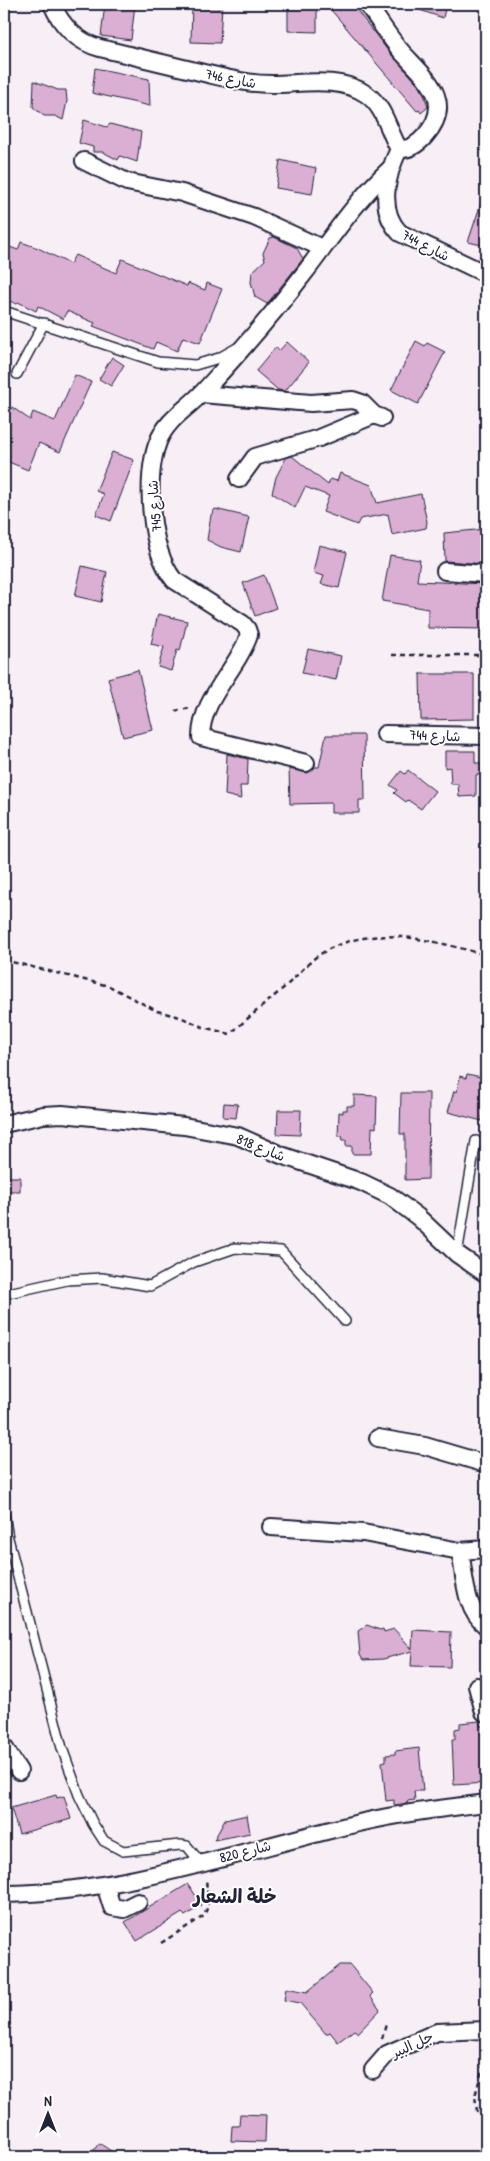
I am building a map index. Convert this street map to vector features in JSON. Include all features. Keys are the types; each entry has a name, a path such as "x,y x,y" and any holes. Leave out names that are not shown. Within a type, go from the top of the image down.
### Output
{"street":[{"name":"شارع 746","path":"52,4 59,19 66,28 86,43 100,48 249,83 309,82 348,86 365,93 378,105 399,149"},
{"path":"367,4 401,50 429,80 437,102 436,116 431,129 421,141 410,148 399,149 390,169"},
{"path":"84,161 127,182 182,194 254,217 322,248"},
{"name":"شارع 745","path":"306,762 202,737 201,727 207,706 233,666 249,635 247,629 242,624 174,580 162,562 157,546 150,489 154,455 158,440 171,421 202,394 248,342 307,270 322,248 379,179 390,169"},
{"name":"شارع 744","path":"390,169 386,202 387,210 394,226 400,233 486,274"},
{"path":"202,394 311,403 353,400 362,403 378,417 319,438 255,457 239,479"},
{"path":"445,571 486,574"},
{"name":"شارع 744","path":"385,734 486,736"},
{"name":"شارع 818","path":"4,1124 43,1115 62,1114 184,1126 238,1136 281,1155 361,1182 390,1196 418,1218 457,1254 486,1274"},
{"path":"378,1438 425,1446 486,1464"},
{"path":"272,1527 363,1533 460,1550 486,1548"},
{"path":"460,1550 464,1585 477,1619 486,1626"},
{"path":"477,1686 484,1712 486,1713"},
{"path":"4,1747 19,1771"},
{"name":"شارع 820","path":"4,1894 34,1894 105,1885 360,1822 425,1810 486,1804"},
{"path":"105,1885 112,1907 124,1909 138,1902"},
{"name":"جل البير","path":"373,2070 388,2054 437,2032 486,2030"}],"lane":[{"path":"4,311 158,362 195,364 219,358 248,342"},
{"path":"17,374 44,323"},
{"path":"457,1254 476,1141"},
{"path":"4,1294 67,1280 102,1278 150,1286 194,1262 235,1248 258,1249 280,1251 345,1321"},
{"path":"4,1514 8,1538 62,1748 78,1795 93,1824 104,1842 123,1852 186,1846 203,1862"}],"path":[{"path":"392,655 486,654"},
{"path":"4,960 109,986 157,1011 230,1034 322,953 350,941 373,937 399,937 438,942 486,955"},
{"path":"161,1943 204,1916 208,1906 203,1862"},
{"path":"485,2116 477,2110 475,2096 486,2056"}],"building":[{"path":"105,4 135,4 131,40 101,36"},
{"path":"192,4 222,4 220,43 191,42"},
{"path":"288,4 317,4 317,32 288,31"},
{"path":"326,4 352,4 389,52 419,85 428,107 421,113 419,110 417,111"},
{"path":"408,4 446,4 443,18 408,6"},
{"path":"95,68 149,79 150,106 92,93"},
{"path":"34,81 58,90 66,90 67,101 63,120 55,116 44,116 33,107"},
{"path":"84,120 107,127 110,124 141,132 137,162 120,156 118,160 103,152 93,152 93,147 79,143"},
{"path":"280,160 316,168 312,194 276,188"},
{"path":"484,194 486,195 486,246 468,242"},
{"path":"274,237 297,248 303,259 267,304 255,297 251,282 252,272 265,260 263,253 270,238"},
{"path":"21,242 70,264 75,255 116,273 122,259 187,286 188,283 205,290 207,283 222,289 200,343 183,337 177,351 156,342 153,349 93,326 95,323 67,311 63,319 38,306 36,311 18,302 17,304 4,299 4,245 18,250"},
{"path":"416,341 425,346 427,343 445,352 418,404 391,390"},
{"path":"287,342 309,362 285,391 278,390 256,371 276,347 279,351"},
{"path":"112,357 124,365 111,386 99,379"},
{"path":"75,375 91,382 60,452 39,443 28,470 4,460 4,405 11,410 12,407 30,420 33,412 55,421"},
{"path":"112,452 134,460 111,521 96,515 104,494 96,491"},
{"path":"292,456 328,485 330,479 337,481 340,473 371,485 377,503 421,494 427,522 426,528 392,535 388,514 360,519 357,525 323,512 329,496 305,487 295,508 272,493 276,477 286,458"},
{"path":"215,509 249,517 241,552 221,547 207,540 211,515"},
{"path":"486,529 486,564 445,561 444,533"},
{"path":"319,545 347,552 339,588 321,584 324,576 313,573"},
{"path":"390,555 420,560 417,581 486,584 486,629 428,628 428,609 382,601"},
{"path":"82,566 107,572 101,602 75,596"},
{"path":"264,575 276,608 255,616 243,583"},
{"path":"158,614 187,621 180,651 177,650 171,671 158,667 164,647 151,644"},
{"path":"308,649 341,656 336,680 302,673"},
{"path":"138,670 153,730 123,737 108,678"},
{"path":"420,674 474,674 474,719 421,720"},
{"path":"326,735 364,735 365,800 359,800 359,813 331,813 331,803 290,804 289,769 308,773 315,767 319,767"},
{"path":"445,751 475,751 475,763 482,763 482,774 476,775 476,796 459,797 458,784 451,784 450,767 445,768"},
{"path":"227,754 248,759 247,786 240,786 241,799 225,795"},
{"path":"408,770 435,791 421,809 408,800 406,802 394,793 397,790 390,785 401,771 405,774"},
{"path":"467,1074 486,1078 486,1102 482,1121 448,1112 454,1091 457,1092 460,1076 466,1078"},
{"path":"401,1093 429,1093 428,1179 405,1180 405,1134 400,1134"},
{"path":"354,1095 377,1096 376,1128 372,1127 371,1154 352,1154 352,1146 346,1146 346,1140 342,1140 343,1136 338,1136 339,1112 343,1113 343,1110 347,1110 347,1106 354,1106"},
{"path":"224,1103 238,1104 236,1118 223,1117"},
{"path":"278,1110 301,1110 300,1135 277,1134"},
{"path":"6,1177 20,1177 20,1191 6,1191"},
{"path":"367,1625 380,1630 383,1629 384,1632 394,1629 412,1649 413,1630 451,1632 450,1667 411,1666 412,1651 383,1659 363,1660 360,1655 358,1631"},
{"path":"480,1721 480,1726 485,1726 486,1734 486,1783 454,1785 452,1739 455,1739 455,1729 460,1728 460,1723"},
{"path":"419,1748 423,1791 414,1791 415,1800 407,1801 408,1803 394,1805 394,1800 386,1801 382,1762 386,1761 386,1755 395,1754 395,1751"},
{"path":"56,1795 57,1798 64,1796 71,1819 19,1834 11,1808"},
{"path":"247,1815 250,1833 214,1840 225,1820"},
{"path":"188,1884 202,1905 185,1916 182,1913 137,1941 125,1922"},
{"path":"340,1965 350,1965 373,1993 370,1996 380,2010 358,2033 354,2030 338,2042 330,2032 326,2034 300,2003 284,2000 286,1988 307,1992"},
{"path":"240,2114 266,2115 265,2142 231,2141 232,2126 239,2126"},
{"path":"99,2143 120,2157 89,2157"}],"district":[{"name":"خلة الشعار","path":"235,1896"}]}
